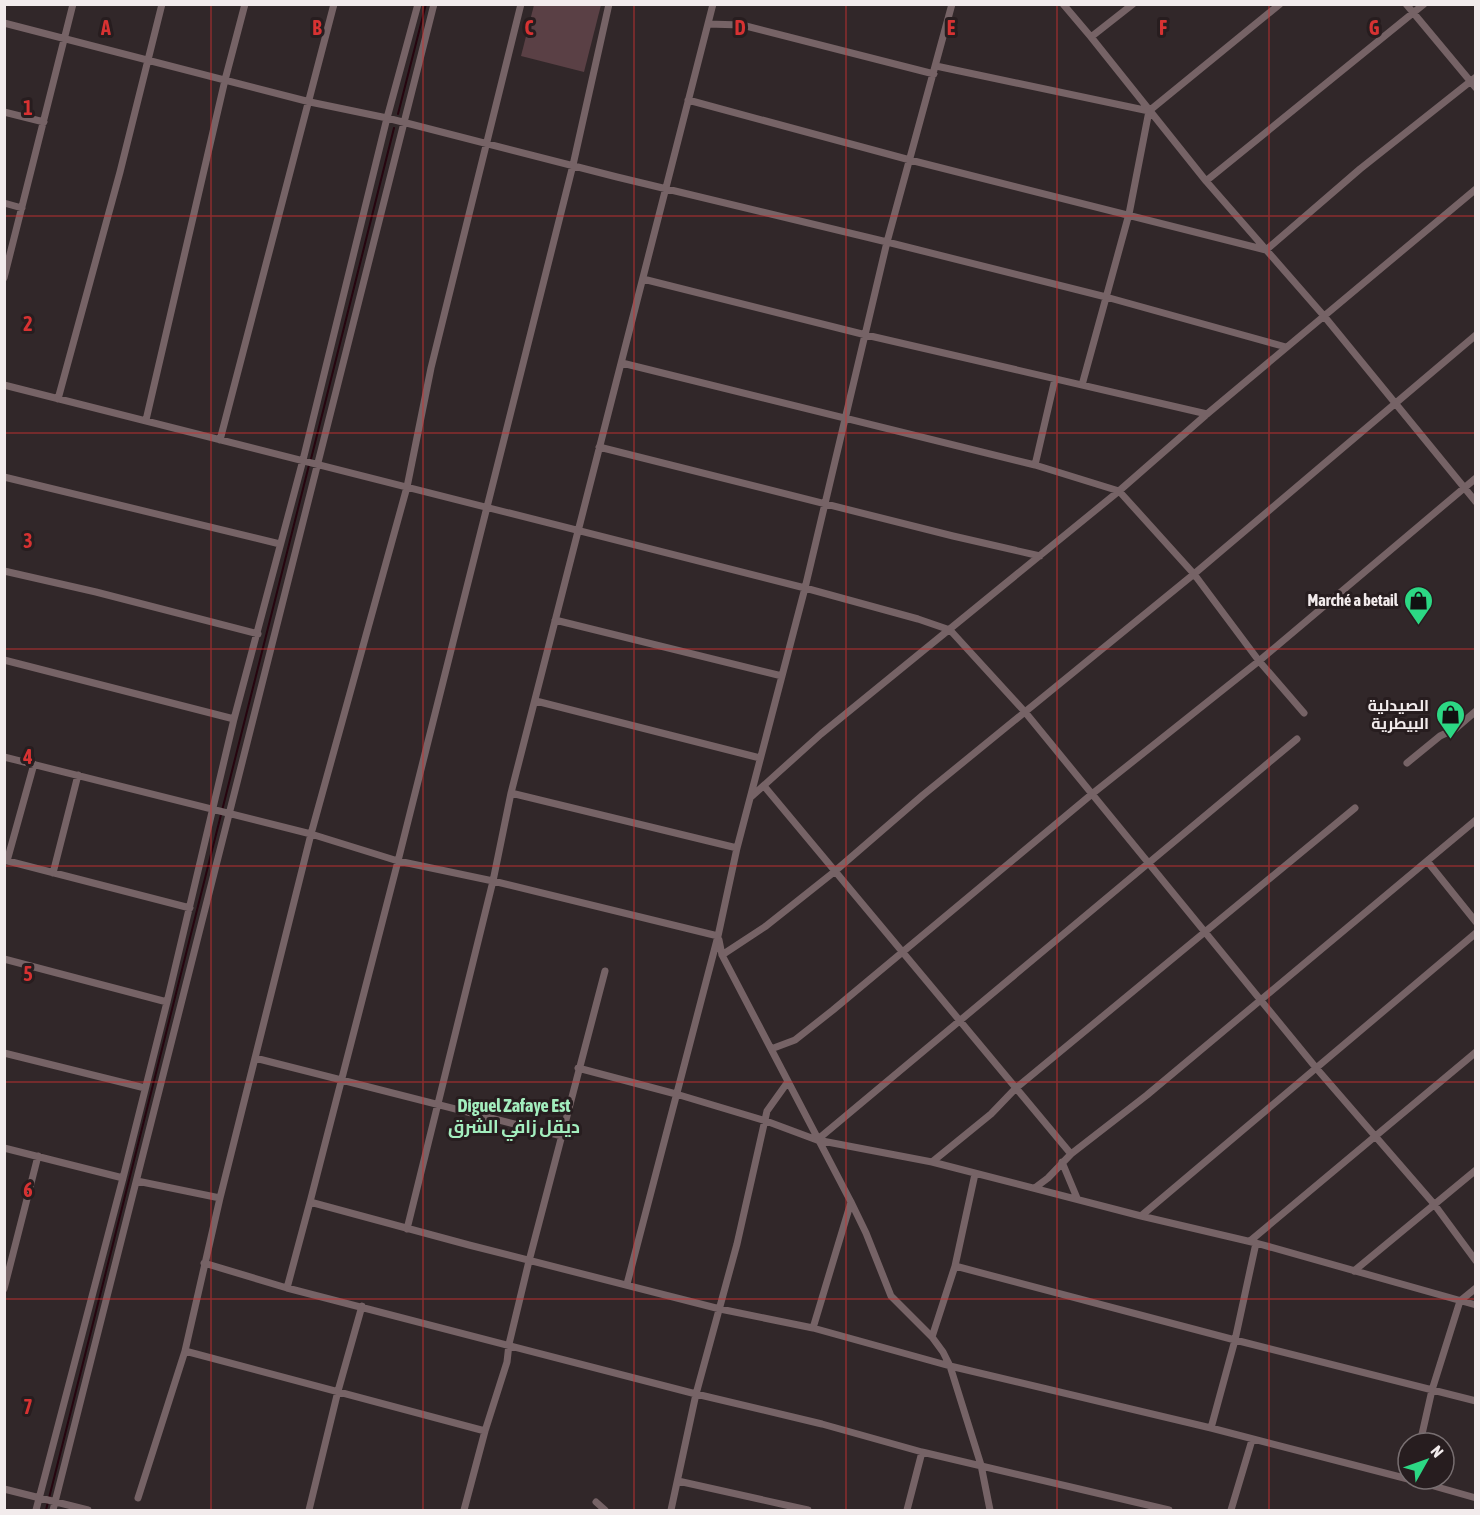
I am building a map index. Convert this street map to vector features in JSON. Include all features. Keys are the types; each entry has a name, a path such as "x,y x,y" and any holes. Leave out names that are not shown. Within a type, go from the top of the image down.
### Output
{"street":[{"path":"4,278 73,4"},
{"path":"58,399 117,183 162,4"},
{"path":"146,420 225,80 245,4"},
{"path":"220,440 334,4"},
{"path":"53,1510 53,1502 137,1181 228,814 389,119 418,4"},
{"path":"36,1510 123,1178 214,811 234,719 280,544 310,462 434,4"},
{"path":"138,1498 185,1351 204,1263 311,834 407,487 430,369 521,4"},
{"path":"287,1288 398,861 573,165 609,4"},
{"path":"407,1229 493,881 511,793 713,4"},
{"path":"627,1284 718,936 737,848 805,588 887,242 951,4"},
{"path":"1063,4 1206,181 1324,316 1476,502"},
{"path":"1091,37 1133,4"},
{"path":"1082,385 1129,214 1149,111 1280,4"},
{"path":"1266,250 1360,169 1474,82 1406,4"},
{"path":"1206,181 1424,4"},
{"path":"4,23 309,102 402,122 487,145 1106,297 1286,347"},
{"path":"708,24 742,25 934,74"},
{"path":"936,66 1149,111"},
{"path":"688,100 910,160 1266,250"},
{"path":"4,112 44,122"},
{"path":"750,798 821,734 1119,491 1286,347 1476,189"},
{"path":"4,203 22,208"},
{"path":"643,279 866,335 1207,414"},
{"path":"722,956 766,926 834,872 923,795 1194,574 1476,335"},
{"path":"622,363 1035,465 1119,491 1194,574 1259,661 1304,713"},
{"path":"1035,465 1055,379"},
{"path":"4,385 805,588 950,630 1025,712 1317,1069 1434,1204 1476,1261"},
{"path":"599,447 1040,556"},
{"path":"4,477 280,544"},
{"path":"771,1049 795,1041 1092,794 1259,661 1476,478"},
{"path":"4,571 258,634"},
{"path":"555,620 782,676"},
{"path":"4,660 234,719"},
{"path":"536,701 760,758"},
{"path":"1407,764 1440,736 1455,729 1476,711"},
{"path":"817,1140 1297,739"},
{"path":"4,757 311,834 398,861 493,881 718,936"},
{"path":"34,764 6,861 190,908"},
{"path":"53,873 78,775"},
{"path":"764,786 1071,1154"},
{"path":"511,793 737,848"},
{"path":"932,1162 991,1114 1016,1088 1355,808"},
{"path":"1036,1187 1071,1154 1154,1090 1476,820"},
{"path":"1427,861 1476,922"},
{"path":"1142,1216 1476,933"},
{"path":"718,936 722,956 851,1202 891,1296 932,1337 950,1366 981,1465 990,1510"},
{"path":"4,959 167,1002"},
{"path":"464,1510 485,1431 507,1362 509,1344 529,1261 605,971"},
{"path":"1211,1428 1235,1340 1253,1242 1476,1052"},
{"path":"4,1053 145,1088"},
{"path":"255,1058 561,1136"},
{"path":"578,1068 766,1121 817,1140 932,1162 1036,1187 1142,1216 1253,1242 1476,1305"},
{"path":"671,1510 696,1394 720,1309 767,1111 788,1083"},
{"path":"4,1148 123,1178"},
{"path":"4,1289 38,1156"},
{"path":"1062,1162 1077,1198"},
{"path":"1354,1272 1476,1170"},
{"path":"932,1337 955,1266 975,1174"},
{"path":"137,1181 220,1198"},
{"path":"310,1202 529,1261 720,1309 813,1328 950,1366 1211,1428 1396,1476"},
{"path":"813,1328 851,1202"},
{"path":"204,1263 287,1288 696,1394 822,1424 922,1452 1169,1510"},
{"path":"955,1266 1476,1401"},
{"path":"1423,1431 1432,1390 1460,1301 1476,1288"},
{"path":"309,1510 338,1391 362,1306"},
{"path":"185,1351 485,1431"},
{"path":"1231,1510 1252,1440"},
{"path":"907,1510 922,1452"},
{"path":"678,1480 808,1510"},
{"path":"4,1489 88,1510"},
{"path":"1452,1491 1476,1498"},
{"path":"596,1502 605,1510"}],"shaded area":[{"path":"534,5 601,5 584,72 521,56"}],"waterway":[{"path":"398,114 426,4"},
{"path":"311,459 394,128"},
{"path":"46,1510 309,465"}],"place":[{"name":"Marché a betail","path":"1419,626"},
{"name":"الصيدلية البيطرية","path":"1450,740"}],"district":[{"name":"Diguel Zafaye Est ديقل زافي الشرق","path":"514,1116"}]}
